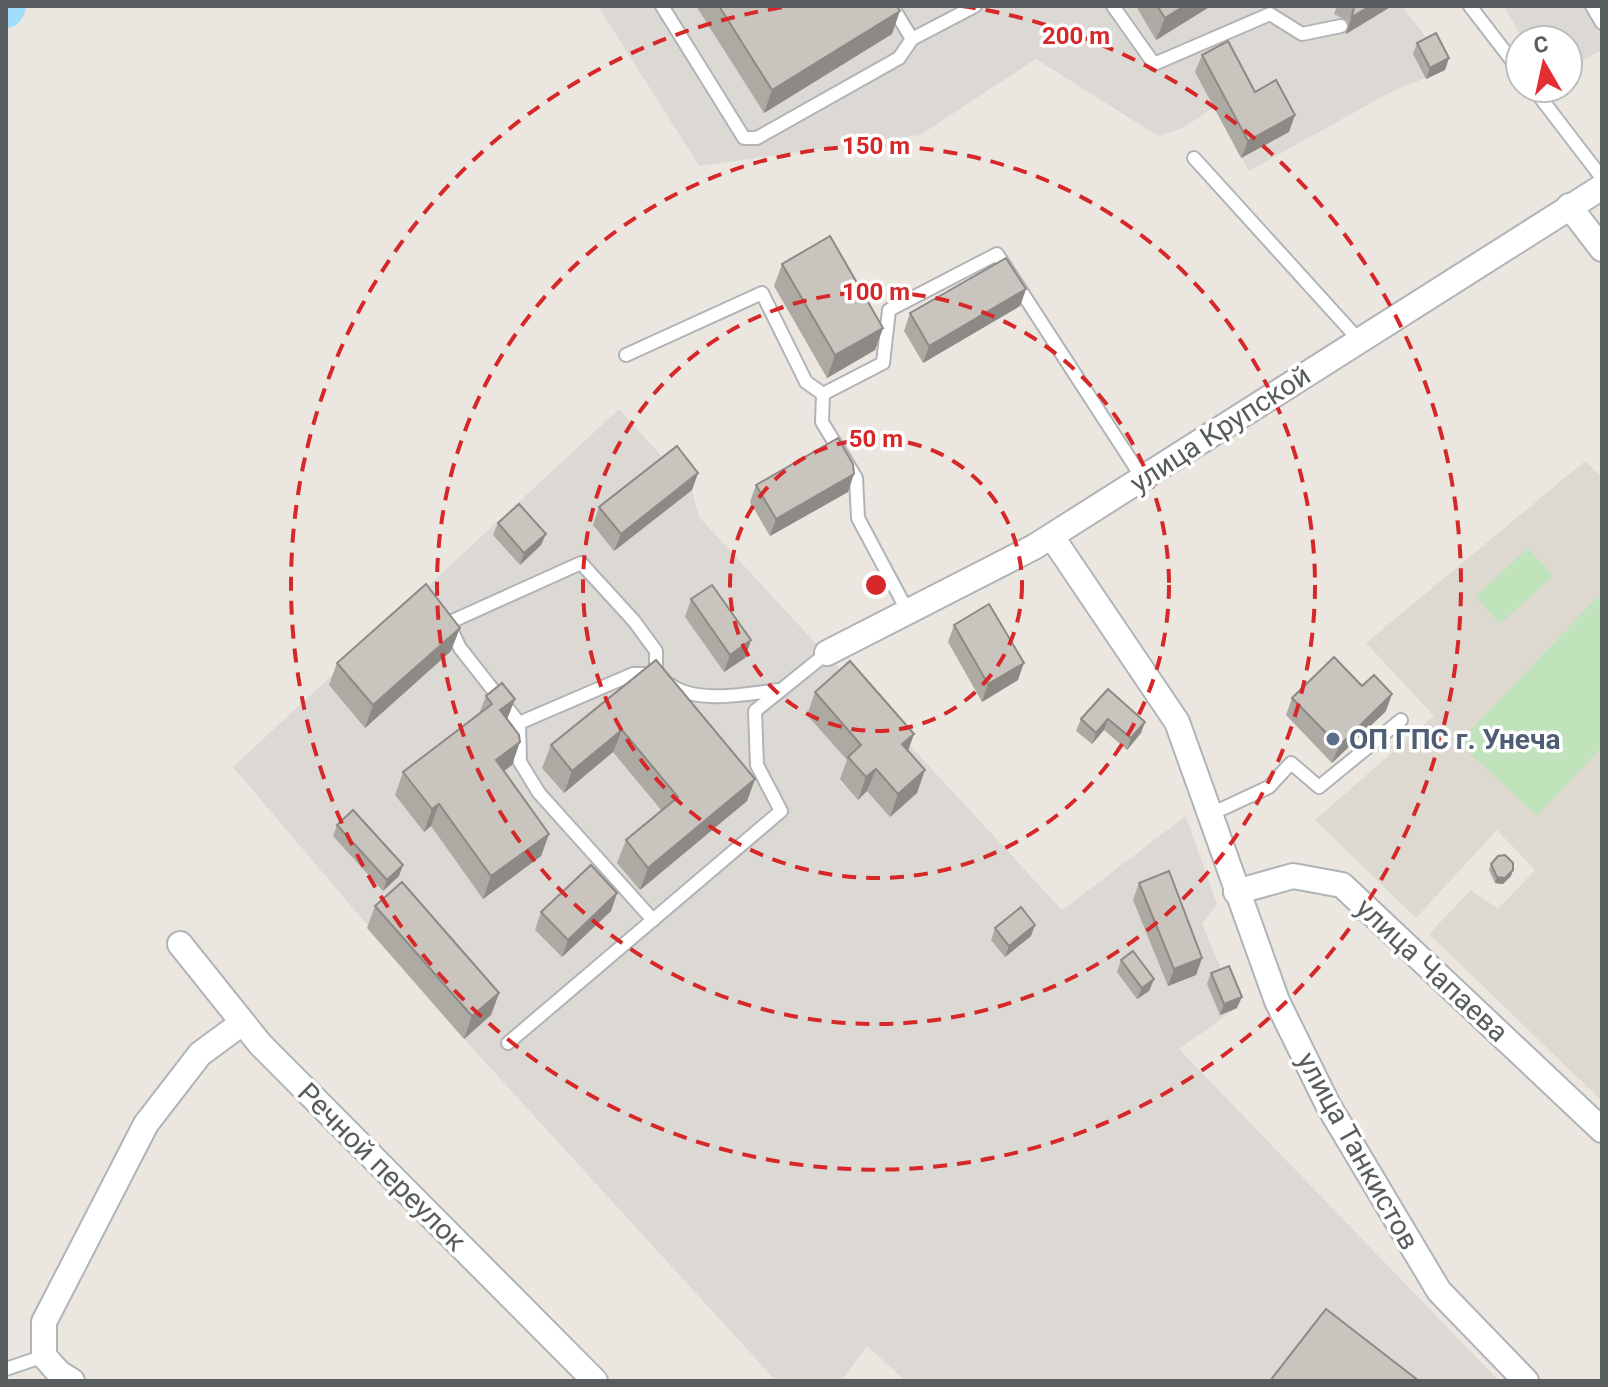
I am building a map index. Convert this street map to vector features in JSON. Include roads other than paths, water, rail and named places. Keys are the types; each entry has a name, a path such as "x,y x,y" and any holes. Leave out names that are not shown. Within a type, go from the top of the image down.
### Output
{"street":[{"name":"улица Крупской","path":"827,653 1052,537 1602,187"},
{"path":"1569,206 1602,249"},
{"name":"улица Танкистов","path":"1052,537 1177,722 1277,1001 1336,1119 1439,1291 1526,1381"},
{"name":"улица Чапаева","path":"1236,892 1293,876 1342,885 1602,1130"},
{"name":"Речной переулок","path":"180,944 242,1023 595,1381"},
{"path":"72,1381 59,1373 44,1356 44,1322 146,1124 200,1054 242,1023"}],"lane":[{"path":"662,6 744,138 757,138 899,58 912,39 975,6"},
{"path":"892,6 912,39"},
{"path":"1113,6 1154,64 1270,14 1302,34 1341,26"},
{"path":"1470,6 1504,50"},
{"path":"1592,6 1602,23"},
{"path":"1545,104 1602,178"},
{"path":"1194,158 1359,340"},
{"path":"823,394 883,363 889,310 997,254 1143,479"},
{"path":"626,355 762,293 806,382 823,394"},
{"path":"823,394 822,422 856,478 858,518 908,612"},
{"path":"653,920 539,793 520,762 519,723 460,648 448,623 581,563 634,621 656,651 656,673"},
{"path":"508,1043 781,811 757,765 755,711 827,653"},
{"path":"519,723 633,674 656,673 679,691 732,697 781,690"},
{"path":"1209,815 1269,787 1291,763 1319,787 1401,720"},
{"path":"6,1369 44,1356"}],"waterway":[{"path":"6,10 8,6"}],"place":[{"name":"ОП ГПС г. Унеча","path":"1333,739"}]}
